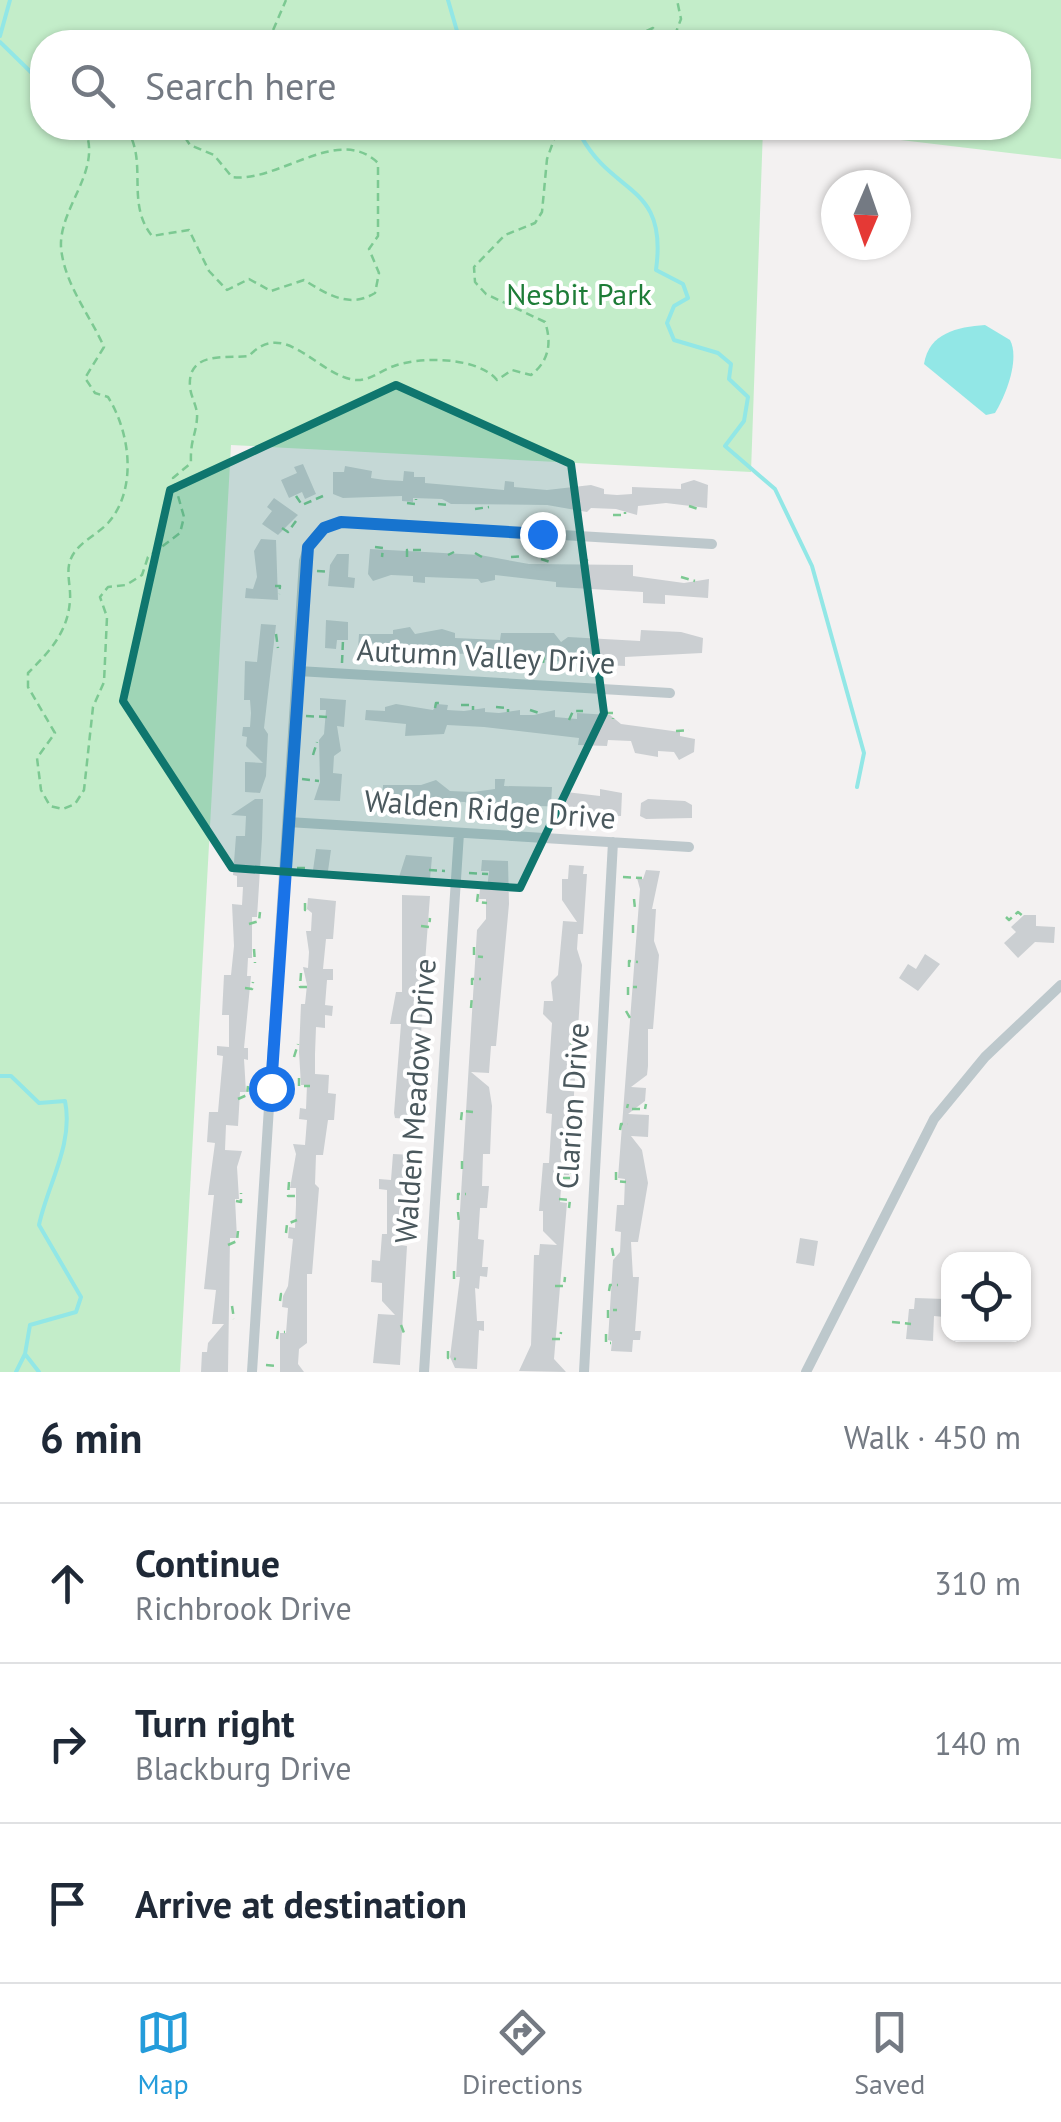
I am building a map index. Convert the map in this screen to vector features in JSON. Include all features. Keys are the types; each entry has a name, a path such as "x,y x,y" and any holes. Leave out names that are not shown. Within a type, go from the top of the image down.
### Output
{"street":[{"path":"252,1372 304,561 312,539 330,524 349,522 712,544"},
{"name":"Autumn Valley Drive","path":"298,671 670,693"},
{"name":"Walden Ridge Drive","path":"288,822 689,847"},
{"name":"Walden Meadow Drive","path":"424,1372 459,833"},
{"name":"Clarion Drive","path":"584,1372 613,842"},
{"path":"806,1372 934,1119 986,1056 1061,984"}],"path":[{"path":"273,30 286,0"},
{"path":"677,0 680,19 677,30"},
{"path":"85,140 87,161 61,244 66,273 104,348 85,378 95,393 108,397 118,415 127,462 121,502 111,520 80,544 70,560 70,603 58,641 28,673 28,687 55,733 37,758 41,790 50,806 64,809 75,804 84,790 92,707 104,682 108,618 100,597 108,587 126,586 142,575 148,558 180,533 184,516 173,478 191,463 190,439 198,422 189,384 196,366 208,357 249,356 262,342 277,340 350,379 370,379 398,364 436,362 476,366 497,380 512,370 531,375 542,366 551,340 546,322 486,294 475,282 474,267 505,235 534,223 542,212 547,159 554,140"},
{"path":"134,140 135,186 146,228 152,236 189,230 209,270 226,290 248,279 271,290 304,280 328,297 363,300 376,293 379,273 369,249 378,236 378,164 367,153 344,148 258,177 232,178 214,154 187,140"},
{"path":"296,496 302,504 323,496"},
{"path":"408,503 416,504 416,499"},
{"path":"438,504 450,505"},
{"path":"689,506 702,510"},
{"path":"476,509 489,507"},
{"path":"613,515 625,516 625,512"},
{"path":"282,528 288,532 296,522"},
{"path":"376,548 382,548 382,557"},
{"path":"407,557 407,550 421,550"},
{"path":"448,555 454,552"},
{"path":"474,553 482,557"},
{"path":"511,557 524,556"},
{"path":"541,559 552,563"},
{"path":"580,559 587,560 587,569"},
{"path":"315,571 330,572"},
{"path":"682,577 695,581"},
{"path":"276,586 280,586 279,594"},
{"path":"276,634 278,648"},
{"path":"342,663 344,640"},
{"path":"441,654 448,658"},
{"path":"401,655 416,656"},
{"path":"544,655 543,664 550,664"},
{"path":"504,661 512,662 512,656"},
{"path":"468,659 481,658"},
{"path":"436,708 436,703 442,703"},
{"path":"461,705 473,706 473,710"},
{"path":"496,708 508,708 508,712"},
{"path":"530,710 542,714"},
{"path":"569,720 573,711 582,711"},
{"path":"605,713 614,713 613,718"},
{"path":"306,716 327,717"},
{"path":"676,731 689,730"},
{"path":"313,755 317,742"},
{"path":"302,780 320,781"},
{"path":"296,868 310,868"},
{"path":"429,870 445,871"},
{"path":"467,872 488,874"},
{"path":"623,876 642,878"},
{"path":"478,894 477,902 487,903"},
{"path":"634,899 636,908"},
{"path":"306,903 305,910 310,910"},
{"path":"249,924 259,920 260,912"},
{"path":"1006,917 1009,920 1018,912 1023,916"},
{"path":"421,926 429,926 430,918"},
{"path":"633,926 633,935"},
{"path":"474,947 474,956 484,957"},
{"path":"254,949 254,963"},
{"path":"629,968 630,962 638,962"},
{"path":"301,973 300,987 308,987"},
{"path":"472,985 472,978 480,979"},
{"path":"244,988 252,988 252,982"},
{"path":"628,995 628,986 637,987"},
{"path":"471,1008 472,996"},
{"path":"416,1002 424,1002 424,1009"},
{"path":"626,1011 626,1018 630,1018"},
{"path":"570,1043 579,1044 580,1036"},
{"path":"294,1056 298,1044"},
{"path":"574,1069 578,1070 578,1062"},
{"path":"299,1078 299,1086 310,1086"},
{"path":"418,1094 419,1085"},
{"path":"238,1099 247,1095 248,1086"},
{"path":"629,1107 645,1109 646,1104"},
{"path":"461,1120 462,1111 472,1112"},
{"path":"620,1130 621,1124 628,1124"},
{"path":"462,1158 462,1169"},
{"path":"413,1176 414,1166"},
{"path":"562,1178 571,1178 572,1170"},
{"path":"616,1172 616,1181 626,1182"},
{"path":"289,1182 288,1196 296,1196"},
{"path":"236,1201 241,1202 242,1193"},
{"path":"458,1200 458,1194 466,1194"},
{"path":"559,1199 570,1200 569,1208"},
{"path":"458,1212 458,1222"},
{"path":"286,1232 287,1224 298,1220"},
{"path":"228,1245 238,1241 238,1231"},
{"path":"612,1248 614,1259"},
{"path":"454,1270 454,1279 459,1280"},
{"path":"555,1286 564,1286 565,1277"},
{"path":"609,1291 610,1285 618,1285"},
{"path":"280,1302 284,1295"},
{"path":"232,1306 234,1319"},
{"path":"608,1318 608,1310 617,1310"},
{"path":"892,1322 911,1324"},
{"path":"401,1325 404,1332"},
{"path":"277,1339 278,1332 285,1332"},
{"path":"552,1339 560,1339 561,1332"},
{"path":"606,1334 606,1343 611,1343"},
{"path":"448,1351 448,1358 456,1358"},
{"path":"264,1365 278,1366"}],"highlighted area":[{"path":"396,385 571,464 604,713 520,888 232,868 123,701 170,490"}],"green space":[{"name":"Nesbit Park","path":"0,0 1061,0 1061,159 901,140 1031,140 1031,30 30,30 30,140 763,140 751,472 231,445 180,1372 0,1372"}],"water":[{"path":"985,325 1010,340 1013,348 1003,397 995,413 986,415 924,364 938,339 955,330"}],"building":[{"path":"303,464 316,494 305,499 302,492 289,498 281,480 297,473 294,467"},
{"path":"345,466 372,471 371,478 385,480 403,481 404,471 414,472 414,477 425,477 425,483 504,490 505,481 514,482 514,487 547,490 591,485 604,489 604,494 617,495 632,494 632,487 681,489 681,484 694,480 708,485 707,508 666,503 638,506 637,515 616,509 591,508 587,512 547,505 451,504 442,499 413,498 413,502 402,501 402,496 343,498 333,494 333,472 344,472"},
{"path":"274,498 298,515 278,535 262,524 272,511 267,507"},
{"path":"261,539 276,540 278,600 245,598 246,588 253,589 257,577 254,551"},
{"path":"370,549 480,555 529,564 633,565 633,576 684,583 709,579 708,598 665,595 665,604 643,603 643,592 556,587 556,582 495,575 495,580 481,583 478,579 425,577 425,583 413,582 413,576 391,575 373,581 368,574"},
{"path":"337,554 349,554 348,577 355,578 354,588 328,586 330,565"},
{"path":"326,620 348,622 348,640 337,640 336,649 325,648"},
{"path":"261,624 276,625 264,728 268,734 266,776 260,793 245,792 245,762 263,763 246,746 247,737 242,736 243,727 250,727 251,713 250,700 244,700 245,661 257,662"},
{"path":"410,627 415,634 442,629 455,633 455,638 500,640 501,633 554,633 561,642 568,637 640,641 641,630 681,632 703,638 702,653 625,657 625,666 603,665 603,658 576,657 576,663 473,653 443,655 434,649 412,648 411,654 358,649 359,634 393,634 393,630"},
{"path":"320,698 346,700 344,727 337,726 341,751 334,756 333,773 342,774 340,801 314,800 320,782 319,740 324,734 326,710 320,710"},
{"path":"396,704 433,710 437,704 448,705 447,710 520,710 520,715 555,710 555,717 577,719 577,713 610,715 621,724 680,732 680,736 695,739 694,752 679,760 674,752 658,751 658,757 635,753 631,741 608,740 607,746 578,745 579,738 484,727 447,725 444,734 405,736 406,724 365,720 366,710 385,711 385,707"},
{"path":"495,779 505,779 504,786 552,787 551,804 566,792 600,796 600,789 622,793 621,816 575,815 562,812 563,807 540,806 539,813 529,812 529,808 475,809 465,802 439,801 439,806 382,800 383,785 421,785 436,780 450,791 473,792 495,789"},
{"path":"255,799 263,799 262,838 257,917 252,917 252,958 248,958 247,976 251,976 244,1048 248,1048 248,1060 244,1059 246,1092 240,1092 238,1126 226,1125 225,1150 242,1151 237,1167 239,1199 235,1199 237,1238 230,1238 228,1372 201,1372 202,1352 207,1352 208,1343 224,1324 212,1324 216,1290 204,1289 214,1195 208,1195 215,1143 207,1142 209,1112 218,1112 223,1056 217,1055 217,1046 229,1047 229,1015 222,1015 224,975 231,975 234,946 232,904 242,905 243,887 237,887 237,876 233,875 236,836 245,836 246,816 231,815"},
{"path":"648,799 685,801 692,805 692,818 646,819 640,816 641,803"},
{"path":"316,849 331,850 327,878 312,877"},
{"path":"406,855 432,857 430,879 399,877"},
{"path":"482,860 508,861 509,904 496,1046 491,1046 489,1073 471,1072 489,1087 492,1106 490,1154 483,1154 482,1186 489,1186 487,1208 480,1208 478,1239 484,1240 482,1267 488,1267 487,1277 480,1276 479,1289 475,1288 477,1321 484,1321 484,1331 479,1330 477,1369 455,1368 450,1357 460,1277 456,1277 477,930 486,919 486,899 479,899 480,889 487,889 489,871 481,871"},
{"path":"569,865 584,866 583,874 587,874 583,934 578,934 577,949 582,965 569,1175 562,1175 560,1202 567,1203 554,1359 566,1372 519,1371 531,1345 534,1255 539,1255 540,1244 557,1245 543,1231 543,1211 539,1211 543,1163 549,1163 552,1114 546,1113 552,1023 543,1014 544,1001 553,1001 551,982 558,975 563,921 577,922 562,900 562,879 568,879"},
{"path":"646,870 660,871 652,909 656,909 654,941 659,955 653,1029 648,1029 647,1075 631,1087 646,1088 645,1101 628,1114 649,1115 648,1137 631,1136 642,1150 648,1183 638,1242 631,1242 633,1277 639,1277 635,1331 641,1331 640,1340 633,1340 632,1352 611,1351 612,1341 608,1340 613,1260 620,1252 621,1232 615,1231 617,1205 624,1205 625,1179 618,1178 640,889 637,878 643,879"},
{"path":"402,895 430,896 424,976 417,985 415,1003 423,1004 416,1107 409,1119 395,1118 394,1113 401,1024 390,1024 396,992 402,992"},
{"path":"308,898 336,901 333,939 326,939 323,969 333,969 333,980 327,980 325,1005 333,1006 332,1016 325,1015 325,1028 316,1027 315,1074 329,1075 328,1093 336,1094 334,1120 328,1120 323,1155 316,1155 315,1184 319,1188 312,1274 307,1274 307,1343 299,1349 298,1364 304,1372 280,1372 280,1333 286,1333 288,1308 282,1307 283,1296 288,1286 293,1239 288,1238 289,1227 295,1228 296,1188 290,1188 296,1154 293,1144 305,1145 307,1120 299,1119 300,1108 306,1109 307,1085 301,1085 299,1052 301,1004 305,1004 307,985 303,967 308,968 309,952 306,931 311,931"},
{"path":"1024,915 1036,915 1036,926 1055,927 1054,943 1035,942 1018,958 1004,943 1016,932 1011,927"},
{"path":"925,954 940,964 918,991 899,978 908,964 916,969"},
{"path":"393,1154 413,1155 409,1214 401,1227 400,1245 407,1246 400,1365 373,1363 378,1314 395,1315 382,1301 382,1283 371,1282 372,1260 380,1261 382,1234 387,1234 387,1190 379,1189 379,1179 391,1180"},
{"path":"800,1238 818,1241 814,1266 796,1263"},
{"path":"915,1298 941,1299 941,1317 934,1316 933,1341 906,1339 909,1309 914,1309"}],"waterway":[{"path":"0,36 10,0"},
{"path":"448,0 457,30"},
{"path":"0,42 30,71"},
{"path":"584,140 594,156 646,205 658,242 656,270 683,284 688,298 674,306 667,323 674,340 718,353 731,364 729,379 748,397 744,421 725,446 775,489 812,566 864,753 857,787"},
{"path":"0,1076 11,1076 39,1103 65,1101 63,1149 39,1225 81,1297 76,1312 30,1325 25,1354 39,1372"},
{"path":"16,1372 25,1354"}],"route":[{"path":"271,1088 304,561 308,547 324,528 341,522 542,534"}]}
